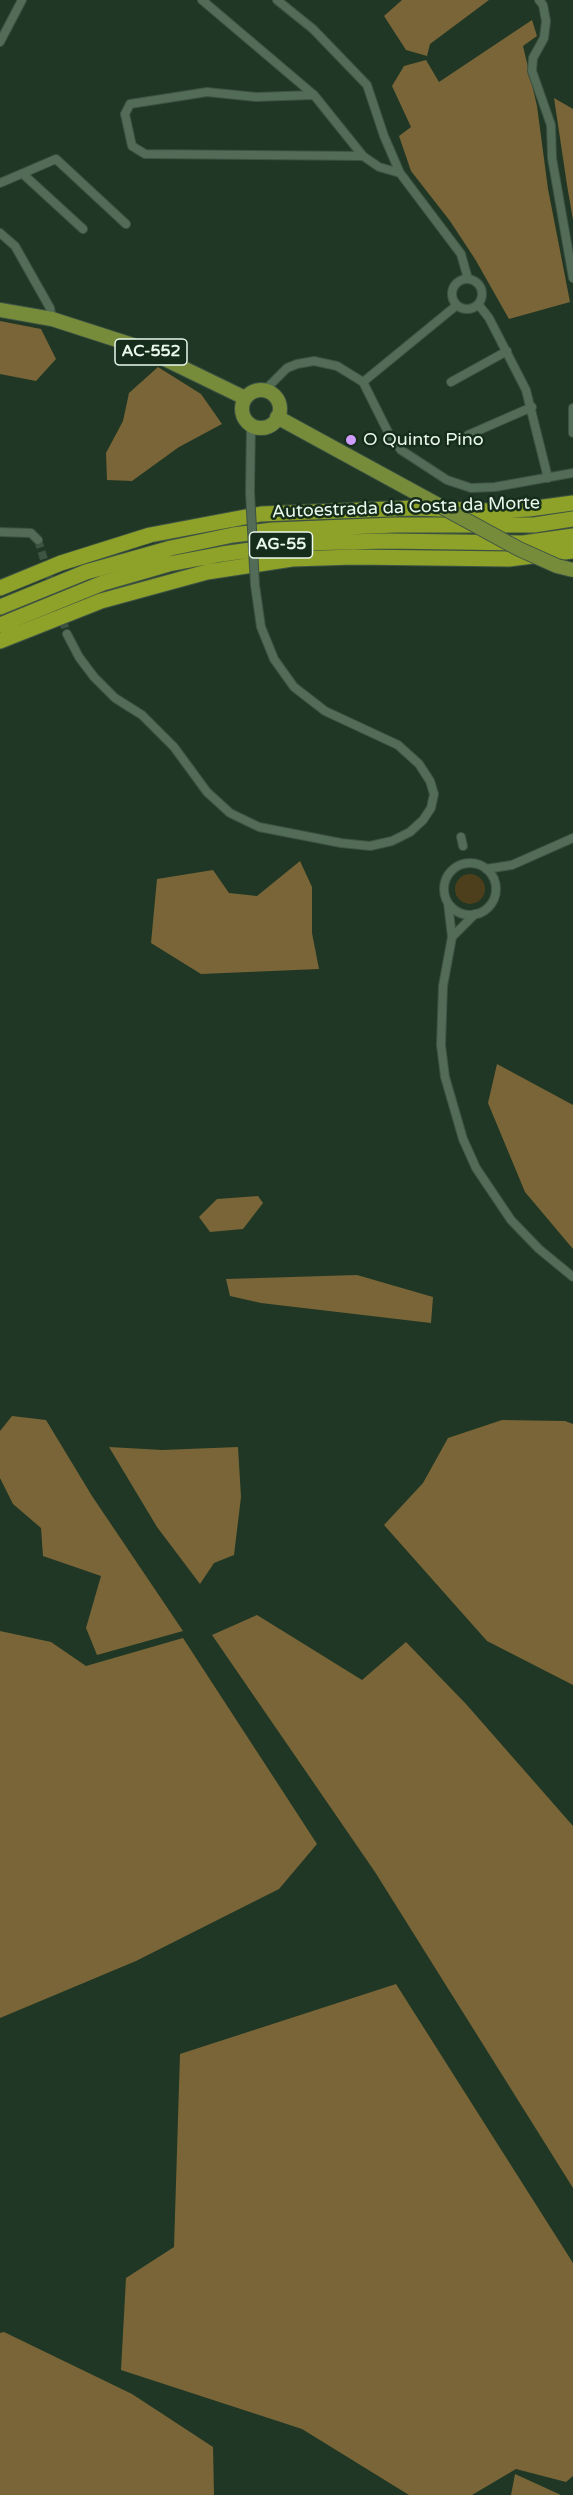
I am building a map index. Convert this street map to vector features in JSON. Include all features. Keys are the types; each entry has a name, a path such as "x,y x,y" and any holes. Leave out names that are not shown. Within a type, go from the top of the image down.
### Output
{"highway":[{"path":"0,588 61,563 150,535 261,514 414,508 490,511 573,503"},
{"name":"Autoestrada da Costa da Morte","path":"0,607 86,572 171,548 233,535 273,530 395,525 534,525 573,519"},
{"name":"Autoestrada da Costa da Morte","path":"0,625 103,583 169,564 222,554 301,543 387,541 523,543 573,536"},
{"path":"0,641 101,601 207,572 292,559 354,557 508,560 573,551"}],"main road":[{"name":"AC-552","path":"0,310 52,319 142,348 245,398"},
{"path":"265,390 276,399 279,408 277,417 268,426 262,427 246,420 242,409 245,398 254,391 265,390"},
{"path":"277,417 519,549 557,566 573,570"}],"street":[{"path":"0,42 22,0"},
{"path":"201,0 314,95 363,156 379,167 400,173"},
{"path":"277,0 313,29 367,86 384,136 400,173 461,254 468,279"},
{"path":"539,0 543,5 546,21 544,38 533,58 532,71 551,125 552,158 573,278"},
{"path":"314,95 256,98 207,92 130,104 125,114 132,146 145,154 363,156"},
{"path":"0,183 56,159 126,224"},
{"path":"23,174 83,229"},
{"path":"0,233 15,246 50,308 52,319"},
{"path":"468,279 480,287 481,296 478,304 467,308 457,305 452,297 453,289 458,282 468,279"},
{"path":"478,304 489,318 507,351 532,407 548,478"},
{"path":"363,382 457,305"},
{"path":"451,382 507,351"},
{"path":"265,390 287,368 314,362 337,366 363,382 389,434 401,450 447,480 471,488 495,487 573,473"},
{"path":"468,435 532,407"},
{"path":"573,408 573,433"},
{"path":"67,634 79,657 94,676 116,698 142,715 174,747 207,792 230,813 259,826 341,843 370,846 392,841 410,832 423,820 431,808 434,794 430,781 419,764 398,745 325,711 294,687 274,659 261,627 255,585 250,492 251,424"},
{"path":"0,532 31,533 38,540"},
{"path":"486,869 512,865 573,838"},
{"path":"452,937 475,914 490,905 494,898 494,881 486,869 478,865 468,864 451,872 445,883 452,937 442,986 441,1046 447,1086 463,1138 476,1168 511,1220 538,1249 573,1276"},
{"path":"494,881 512,865"},
{"path":"448,903 460,913 475,914"}],"shaded area":[{"path":"402,0 489,0 430,44 427,56 406,50 384,16"},
{"path":"532,20 537,36 523,46 537,106 548,189 570,302 509,319 475,259 450,221 411,171 399,136 411,127 392,86 404,66 426,60 439,82"},
{"path":"554,98 573,109 573,220 567,185"},
{"path":"0,321 41,329 56,359 36,381 0,374"},
{"path":"158,367 201,394 222,424 179,447 132,481 107,480 106,453 123,421 129,393"},
{"path":"300,861 312,887 312,933 319,969 201,974 151,943 157,879 213,870 229,893 257,896"},
{"path":"470,874 481,878 485,889 481,900 470,904 459,900 455,889 459,878"},
{"path":"497,1064 573,1105 573,1249 525,1192 488,1103"},
{"path":"258,1196 263,1203 243,1229 210,1232 199,1217 217,1199"},
{"path":"357,1275 433,1297 431,1323 261,1303 230,1296 226,1279"},
{"path":"12,1416 46,1420 92,1496 183,1631 97,1655 86,1628 101,1576 43,1556 41,1528 13,1504 0,1478 0,1431"},
{"path":"502,1420 565,1421 573,1424 573,1685 487,1641 384,1525 423,1483 448,1438"},
{"path":"109,1447 162,1450 238,1447 241,1497 234,1555 214,1563 200,1584 157,1527"},
{"path":"257,1615 362,1680 406,1642 466,1704 573,1826 573,2188 375,1872 212,1635"},
{"path":"0,1631 51,1642 86,1666 183,1638 317,1844 279,1889 136,1961 0,2018"},
{"path":"396,1984 573,2263 573,2476 566,2482 516,2469 472,2495 409,2495 302,2429 121,2370 126,2278 174,2247 180,2054"},
{"path":"4,2332 132,2394 213,2447 214,2495 0,2495 0,2333"},
{"path":"515,2474 561,2495 511,2495"}],"tunnel":[{"path":"38,540 67,634"}],"place":[{"name":"O Quinto Pino","path":"351,440"}]}
